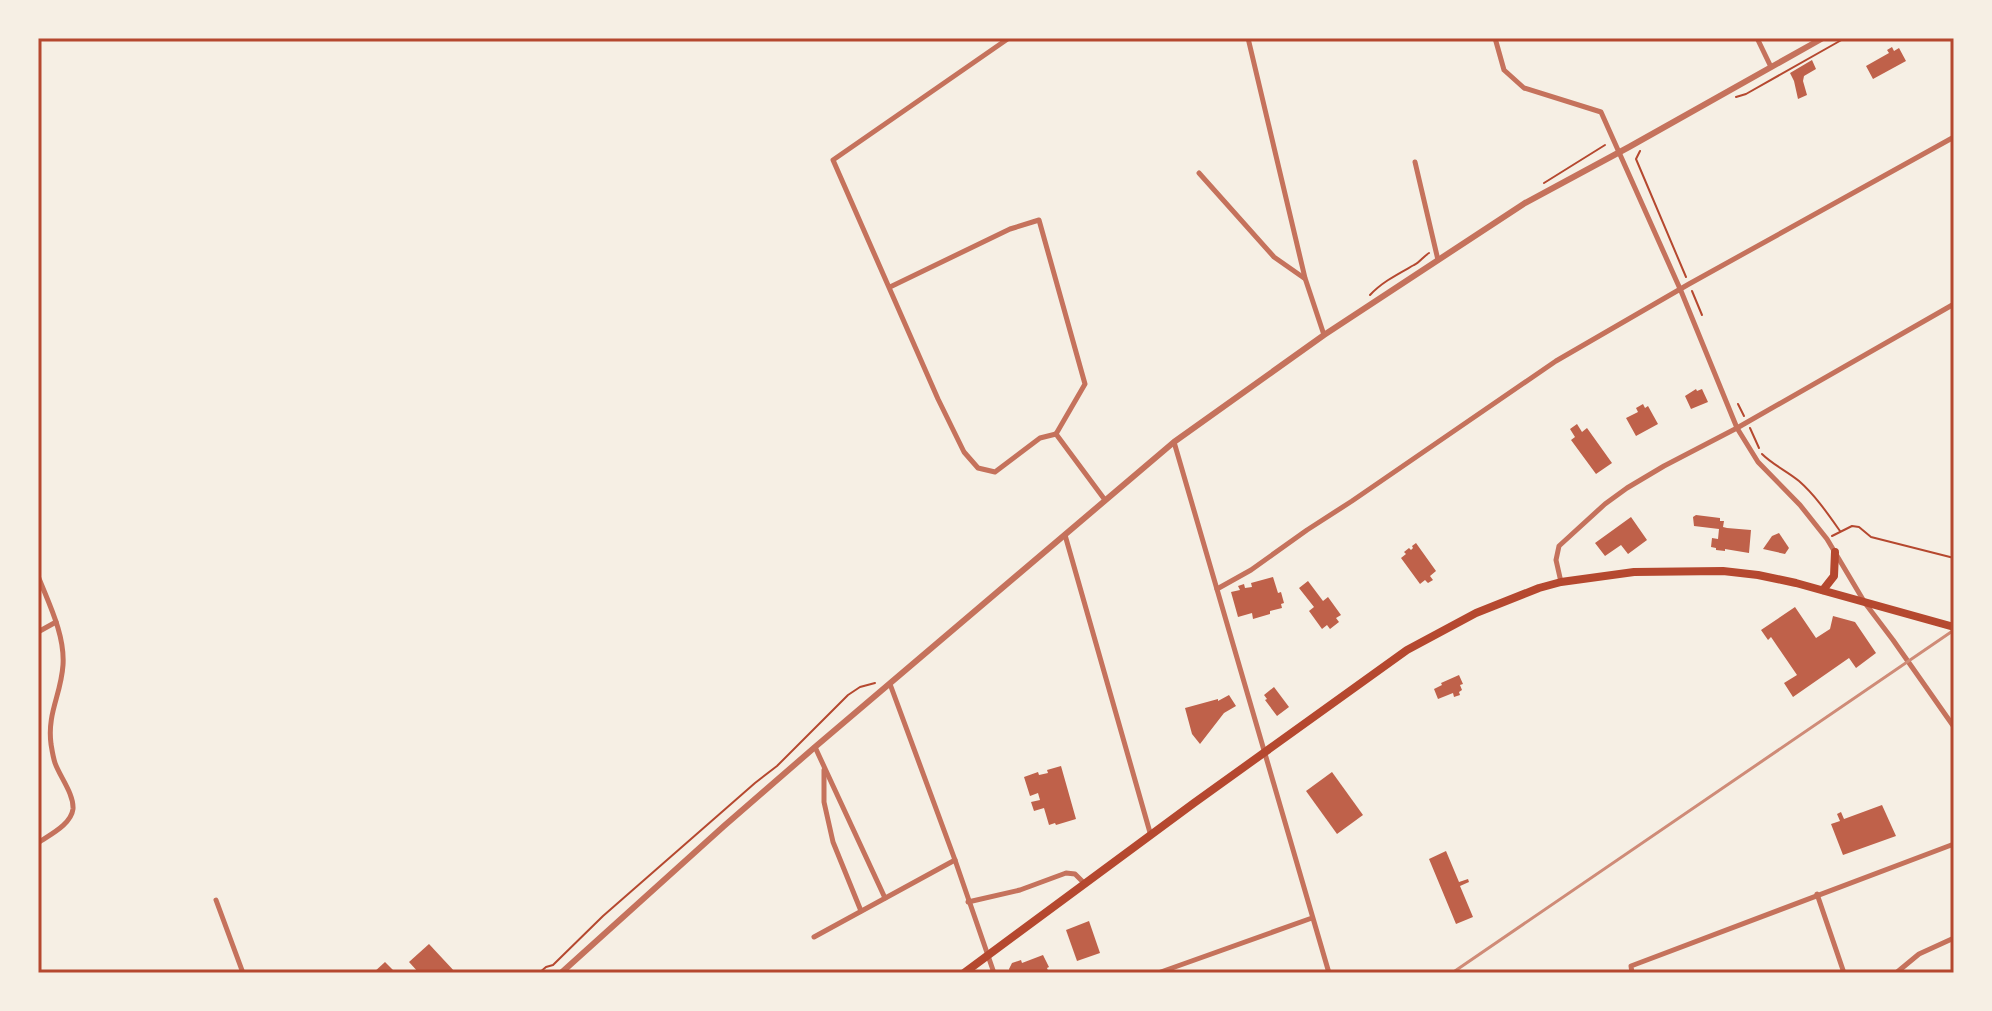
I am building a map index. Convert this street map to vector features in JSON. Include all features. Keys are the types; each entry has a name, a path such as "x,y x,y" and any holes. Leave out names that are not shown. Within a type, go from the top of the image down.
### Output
{"main road":[{"path":"1823,590 1834,576 1835,552"},
{"path":"964,973 1407,650 1476,613 1539,588 1634,572 1702,570 1758,575 1954,627"}],"street":[{"path":"890,287 1010,229 1039,220 1085,384 1056,434 1040,438 995,472 978,468 964,452 833,160 1009,38"},
{"path":"1248,38 1305,278 1324,335"},
{"path":"1495,38 1504,70 1524,88 1601,112 1681,291 1737,428 1758,462 1800,505 1835,552 1865,603 1954,727"},
{"path":"1757,38 1771,67"},
{"path":"563,973 724,826 1174,442 1324,335 1525,203 1823,38"},
{"path":"1217,589 1251,570 1556,361 1954,137"},
{"path":"1415,162 1438,260"},
{"path":"1199,173 1274,257 1305,278"},
{"path":"1561,582 1556,560 1559,546 1627,488 1954,304"},
{"path":"1056,434 1105,500"},
{"path":"1174,442 1329,973"},
{"path":"1065,535 1151,836"},
{"path":"38,576 62,647 60,686 51,716 51,743 73,808 63,825 38,843"},
{"path":"38,632 56,622"},
{"path":"890,684 994,973"},
{"path":"815,747 885,898"},
{"path":"824,765 824,802 833,842 861,911"},
{"path":"1631,970 1817,894 1954,844"},
{"path":"814,937 955,860"},
{"path":"968,902 1020,890 1066,873 1075,874 1085,884"},
{"path":"1817,894 1844,973"},
{"path":"216,900 243,973"},
{"path":"1158,973 1312,918"},
{"path":"1896,973 1919,954 1954,938"}],"path":[{"path":"1737,96 1746,94 1845,38"},
{"path":"1639,151 1636,159 1702,315"},
{"path":"1738,404 1761,452 1798,480 1840,531 1852,526 1859,527 1871,537 1954,558"}],"building":[{"path":"1892,47 1894,51 1899,48 1906,61 1873,79 1866,66 1889,53 1887,50"},
{"path":"1812,60 1816,69 1804,76 1803,81 1807,95 1798,99 1790,73"},
{"path":"1702,389 1708,402 1691,409 1685,396"},
{"path":"1643,404 1645,408 1648,406 1658,424 1636,436 1626,418 1638,412 1636,408"},
{"path":"1577,424 1582,432 1587,428 1612,463 1596,474 1571,440 1575,437 1570,429"},
{"path":"1631,517 1647,540 1628,554 1621,545 1605,556 1595,543"},
{"path":"1693,517 1720,518 1724,521 1723,527 1751,530 1749,553 1711,547 1712,538 1718,539 1719,529 1694,526"},
{"path":"1779,533 1789,548 1785,554 1763,549 1772,536"},
{"path":"1416,543 1436,571 1430,576 1433,580 1428,583 1425,580 1420,584 1401,558"},
{"path":"1273,577 1278,593 1281,592 1282,608 1253,619 1252,613 1238,617 1231,592 1240,590 1238,586 1244,584 1245,588 1252,587 1251,583"},
{"path":"1308,581 1323,601 1328,597 1341,615 1336,618 1339,622 1330,629 1327,625 1322,629 1309,611 1314,607 1299,588"},
{"path":"1795,607 1816,638 1830,629 1833,616 1855,622 1876,653 1856,668 1849,658 1793,697 1784,683 1797,675 1771,637 1768,640 1761,630"},
{"path":"1459,675 1463,684 1460,685 1460,695 1454,697 1453,693 1438,699 1434,689"},
{"path":"1274,687 1289,707 1277,716 1264,695"},
{"path":"1229,695 1236,706 1224,713 1200,744 1192,734 1185,708 1218,701"},
{"path":"1061,766 1076,819 1049,825 1044,808 1034,811 1031,802 1040,800 1038,793 1030,796 1024,777 1038,772 1039,775 1048,773 1047,770"},
{"path":"1332,772 1363,815 1337,834 1306,791"},
{"path":"1882,805 1896,836 1843,855 1831,824 1840,821 1837,814 1841,812 1844,819"},
{"path":"1446,851 1459,882 1468,879 1469,882 1460,886 1473,917 1456,924 1429,859"},
{"path":"1089,921 1100,953 1077,961 1066,930"},
{"path":"429,944 456,973 419,973 409,962"},
{"path":"1043,955 1049,973 1010,973 1012,963 1021,960 1022,963"},
{"path":"385,962 396,973 373,973"}],"railway":[{"path":"1452,973 1954,630"}]}
